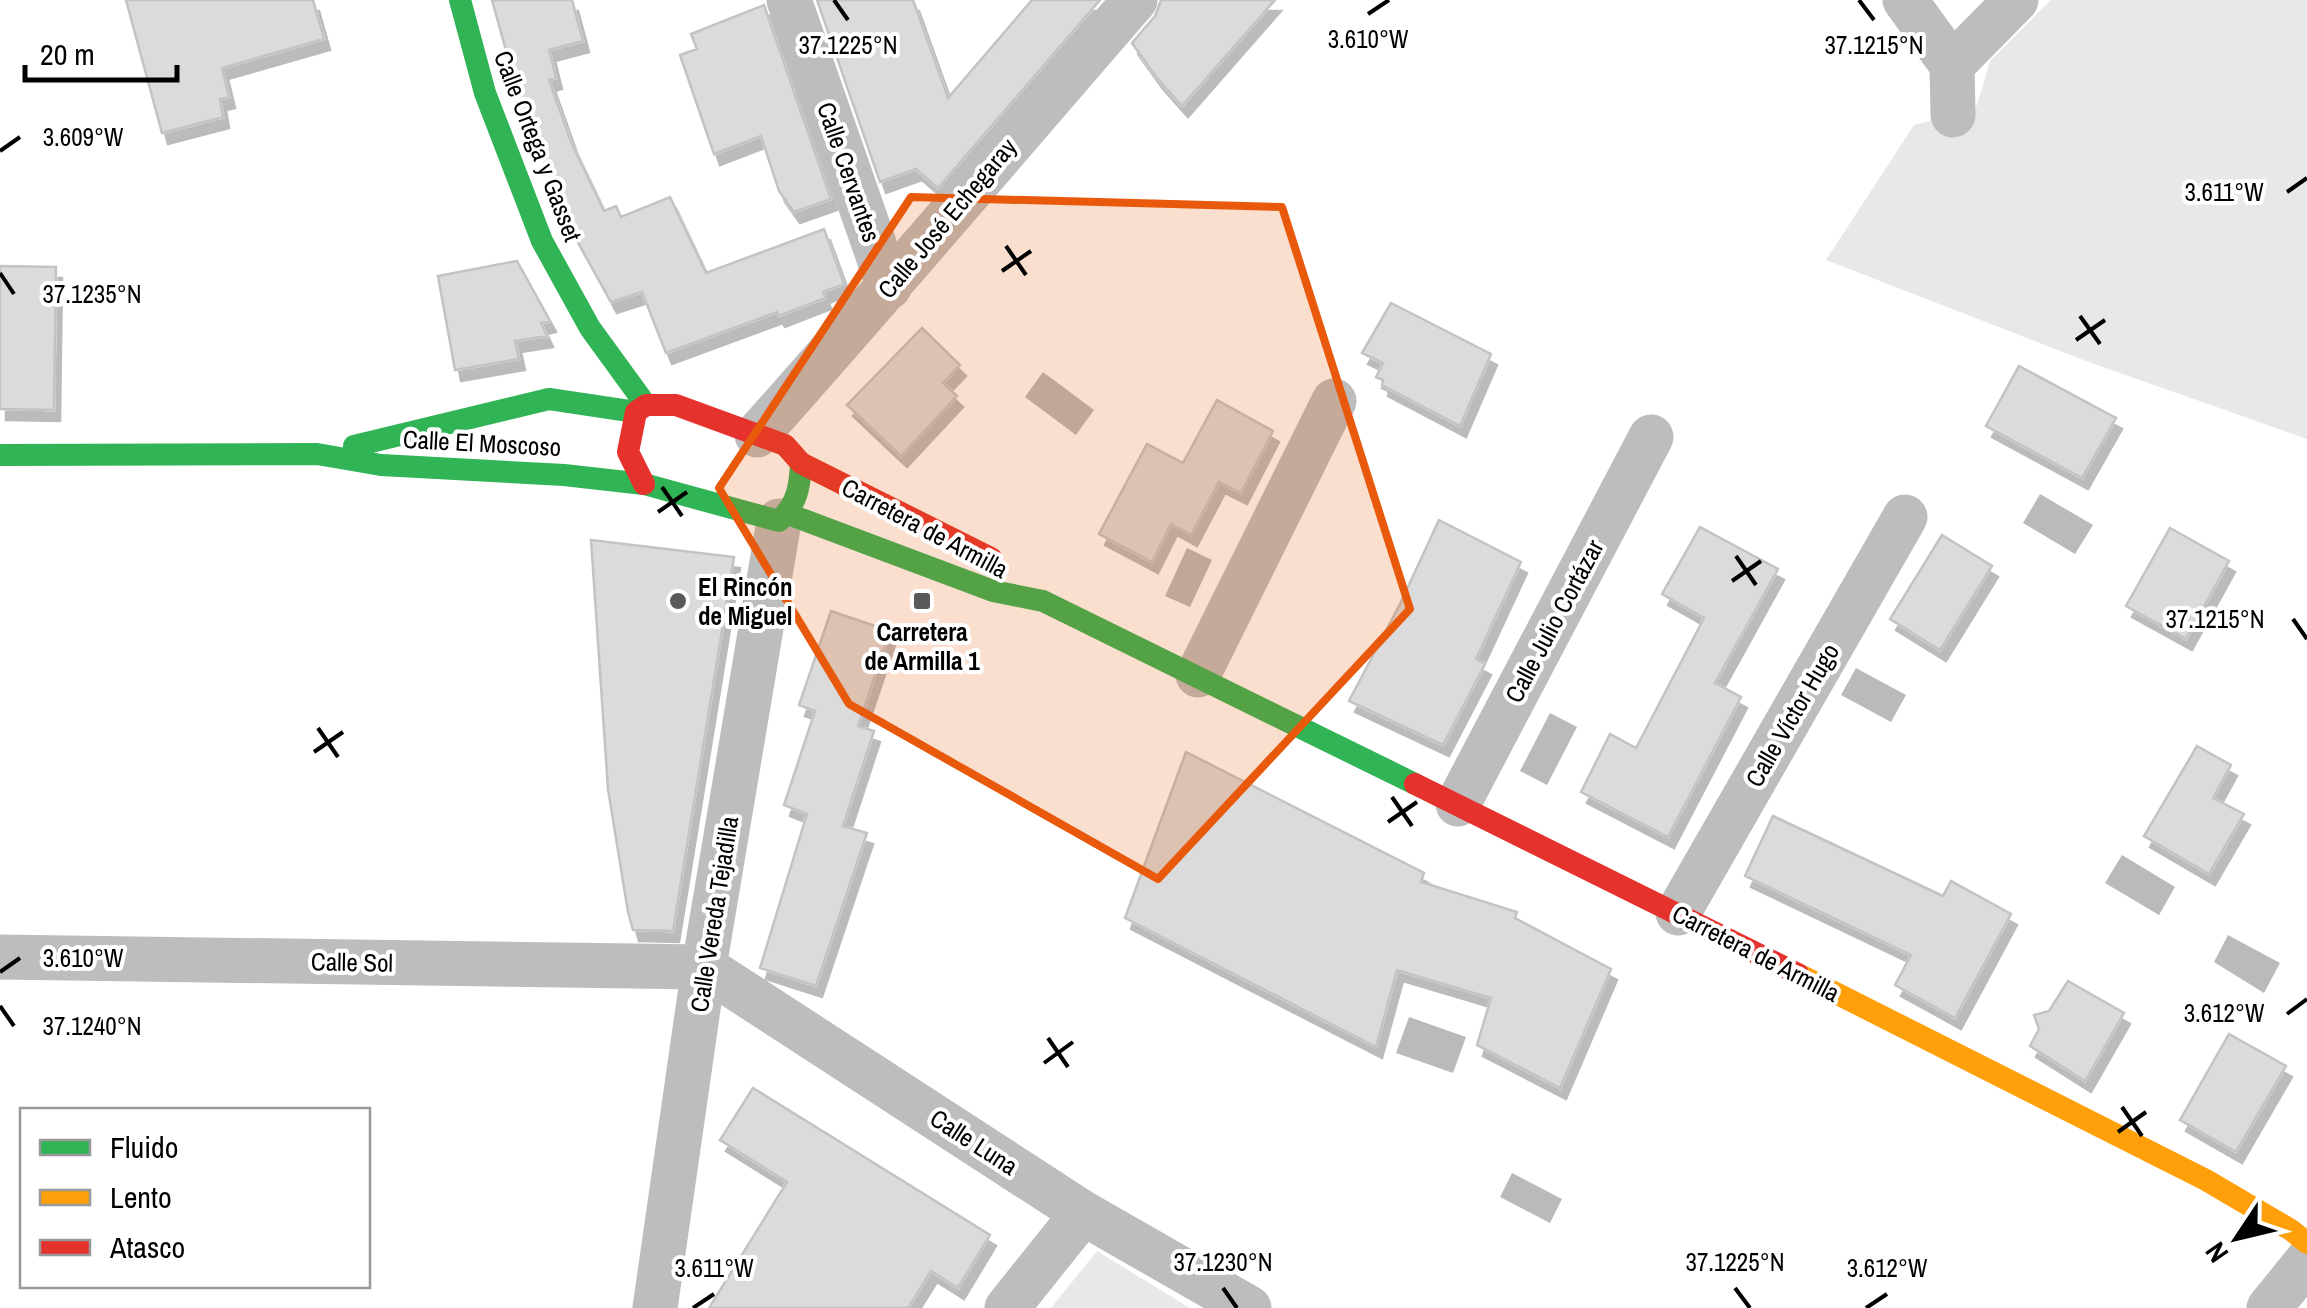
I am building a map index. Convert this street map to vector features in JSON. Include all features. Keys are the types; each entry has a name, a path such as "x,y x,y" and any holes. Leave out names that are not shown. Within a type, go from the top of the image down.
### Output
{"street":[{"name":"Calle Ortega y Gasset","path":"460,0 485,93 542,241 641,409"},
{"name":"Calle Cervantes","path":"789,0 890,287"},
{"name":"Calle José Echegaray","path":"757,435 890,287 1135,0"},
{"path":"1905,0 1952,65 1953,115"},
{"path":"1952,65 2016,0"},
{"name":"Calle El Moscoso","path":"317,454 548,400 641,409 676,405 757,435"},
{"path":"1198,675 1334,401"},
{"path":"641,409 628,452 644,484"},
{"name":"Carretera de Armilla","path":"757,435 785,445 801,463 1012,571 1043,601"},
{"name":"Calle Julio Cortázar","path":"1458,804 1651,437"},
{"name":"Calle El Moscoso","path":"0,456 317,454 381,465 564,474 644,484 783,517"},
{"path":"783,517 800,491 801,463"},
{"name":"Carretera de Armilla","path":"783,517 992,591 1043,601 1678,913 2206,1180 2303,1236"},
{"name":"Calle Vereda Tejadilla","path":"655,1308 704,967 783,517"},
{"name":"Calle Víctor Hugo","path":"1678,913 1905,517"},
{"name":"Calle Sol","path":"0,956 704,967"},
{"name":"Calle Luna","path":"704,967 1084,1213 1249,1308"},
{"path":"1007,1308 1084,1213"},
{"path":"2269,1308 2303,1236"}],"highlighted area":[{"path":"911,197 1282,207 1410,609 1158,879 849,704 719,488"}],"shaded area":[{"path":"2051,0 2307,0 2307,439 2086,361 1826,260 1914,125 1977,105 1990,61"},
{"path":"1043,372 1094,410 1076,435 1025,397"},
{"path":"2040,494 2093,525 2075,554 2023,523"},
{"path":"1187,548 1212,560 1190,607 1165,596"},
{"path":"1856,668 1906,695 1891,722 1841,695"},
{"path":"1550,713 1577,727 1547,785 1520,771"},
{"path":"2122,855 2175,887 2159,915 2105,883"},
{"path":"2228,935 2280,963 2264,993 2214,962"},
{"path":"1409,1017 1466,1037 1453,1073 1396,1053"},
{"path":"1512,1173 1562,1199 1550,1223 1500,1197"},
{"path":"1097,1251 1190,1308 1051,1308"}],"building":[{"path":"126,0 313,0 324,39 222,68 229,97 220,99 223,117 162,133"},
{"path":"492,0 572,0 583,41 549,50 556,78 549,80 571,142 604,211 616,206 621,217 670,197 706,273 824,229 844,284 823,292 825,298 779,316 777,312 666,353 642,292 611,302 570,228 515,83"},
{"path":"817,0 913,0 948,98 1032,0 1100,0 938,188 916,169 880,182"},
{"path":"1161,0 1275,0 1182,106 1132,43 1155,16"},
{"path":"764,5 831,199 794,212 779,191 761,136 714,154 680,55 697,49 691,34"},
{"path":"517,261 550,321 541,323 547,336 515,341 519,359 455,370 438,276"},
{"path":"0,266 56,267 54,410 0,409"},
{"path":"1391,303 1491,354 1460,426 1382,385 1383,380 1376,377 1383,363 1362,353"},
{"path":"922,328 960,365 943,383 957,396 901,456 847,405"},
{"path":"2019,366 2116,418 2082,478 1986,426"},
{"path":"1217,400 1273,431 1241,493 1219,482 1191,535 1171,524 1152,562 1099,534 1147,444 1183,463"},
{"path":"1439,520 1521,562 1476,659 1485,664 1443,745 1349,701"},
{"path":"1700,527 1778,569 1715,683 1741,697 1668,837 1581,792 1610,734 1636,748 1704,618 1662,594"},
{"path":"2170,528 2229,561 2186,639 2126,606"},
{"path":"1942,535 1992,566 1940,650 1890,619"},
{"path":"591,540 734,557 673,931 633,930 628,912 608,789"},
{"path":"831,611 890,631 858,726 874,731 843,826 867,833 816,986 760,968 807,814 784,805 815,711 799,705"},
{"path":"2197,746 2231,765 2213,798 2244,814 2209,874 2144,836"},
{"path":"1186,752 1424,873 1421,882 1517,912 1515,918 1611,969 1560,1088 1477,1045 1491,998 1397,970 1376,1047 1125,918"},
{"path":"1773,816 1943,896 1951,881 2011,914 1955,1018 1895,985 1911,955 1745,876"},
{"path":"2068,981 2124,1013 2085,1081 2030,1046 2039,1029 2034,1015 2049,1011"},
{"path":"2229,1034 2286,1066 2236,1152 2180,1120"},
{"path":"753,1088 990,1235 958,1288 931,1271 908,1308 709,1308 787,1182 720,1140"}],"traffic: fast":[{"path":"460,0 485,93 542,241 590,328 646,405"},
{"path":"354,446 549,399 636,412"},
{"path":"0,455 317,454 381,465 564,475 644,484 779,521 796,495 801,463"},
{"path":"788,514 993,591 1043,601 1415,784"}],"traffic: slow":[{"path":"1798,974 2206,1180 2307,1243"}],"traffic: jam":[{"path":"644,484 628,452 636,412 646,405 676,405 785,445 801,463 991,558"},
{"path":"1415,784 1798,974"}],"place":[{"name":"El Rincón de Miguel","path":"678,601"},
{"name":"Carretera de Armilla 1","path":"922,601"}]}
